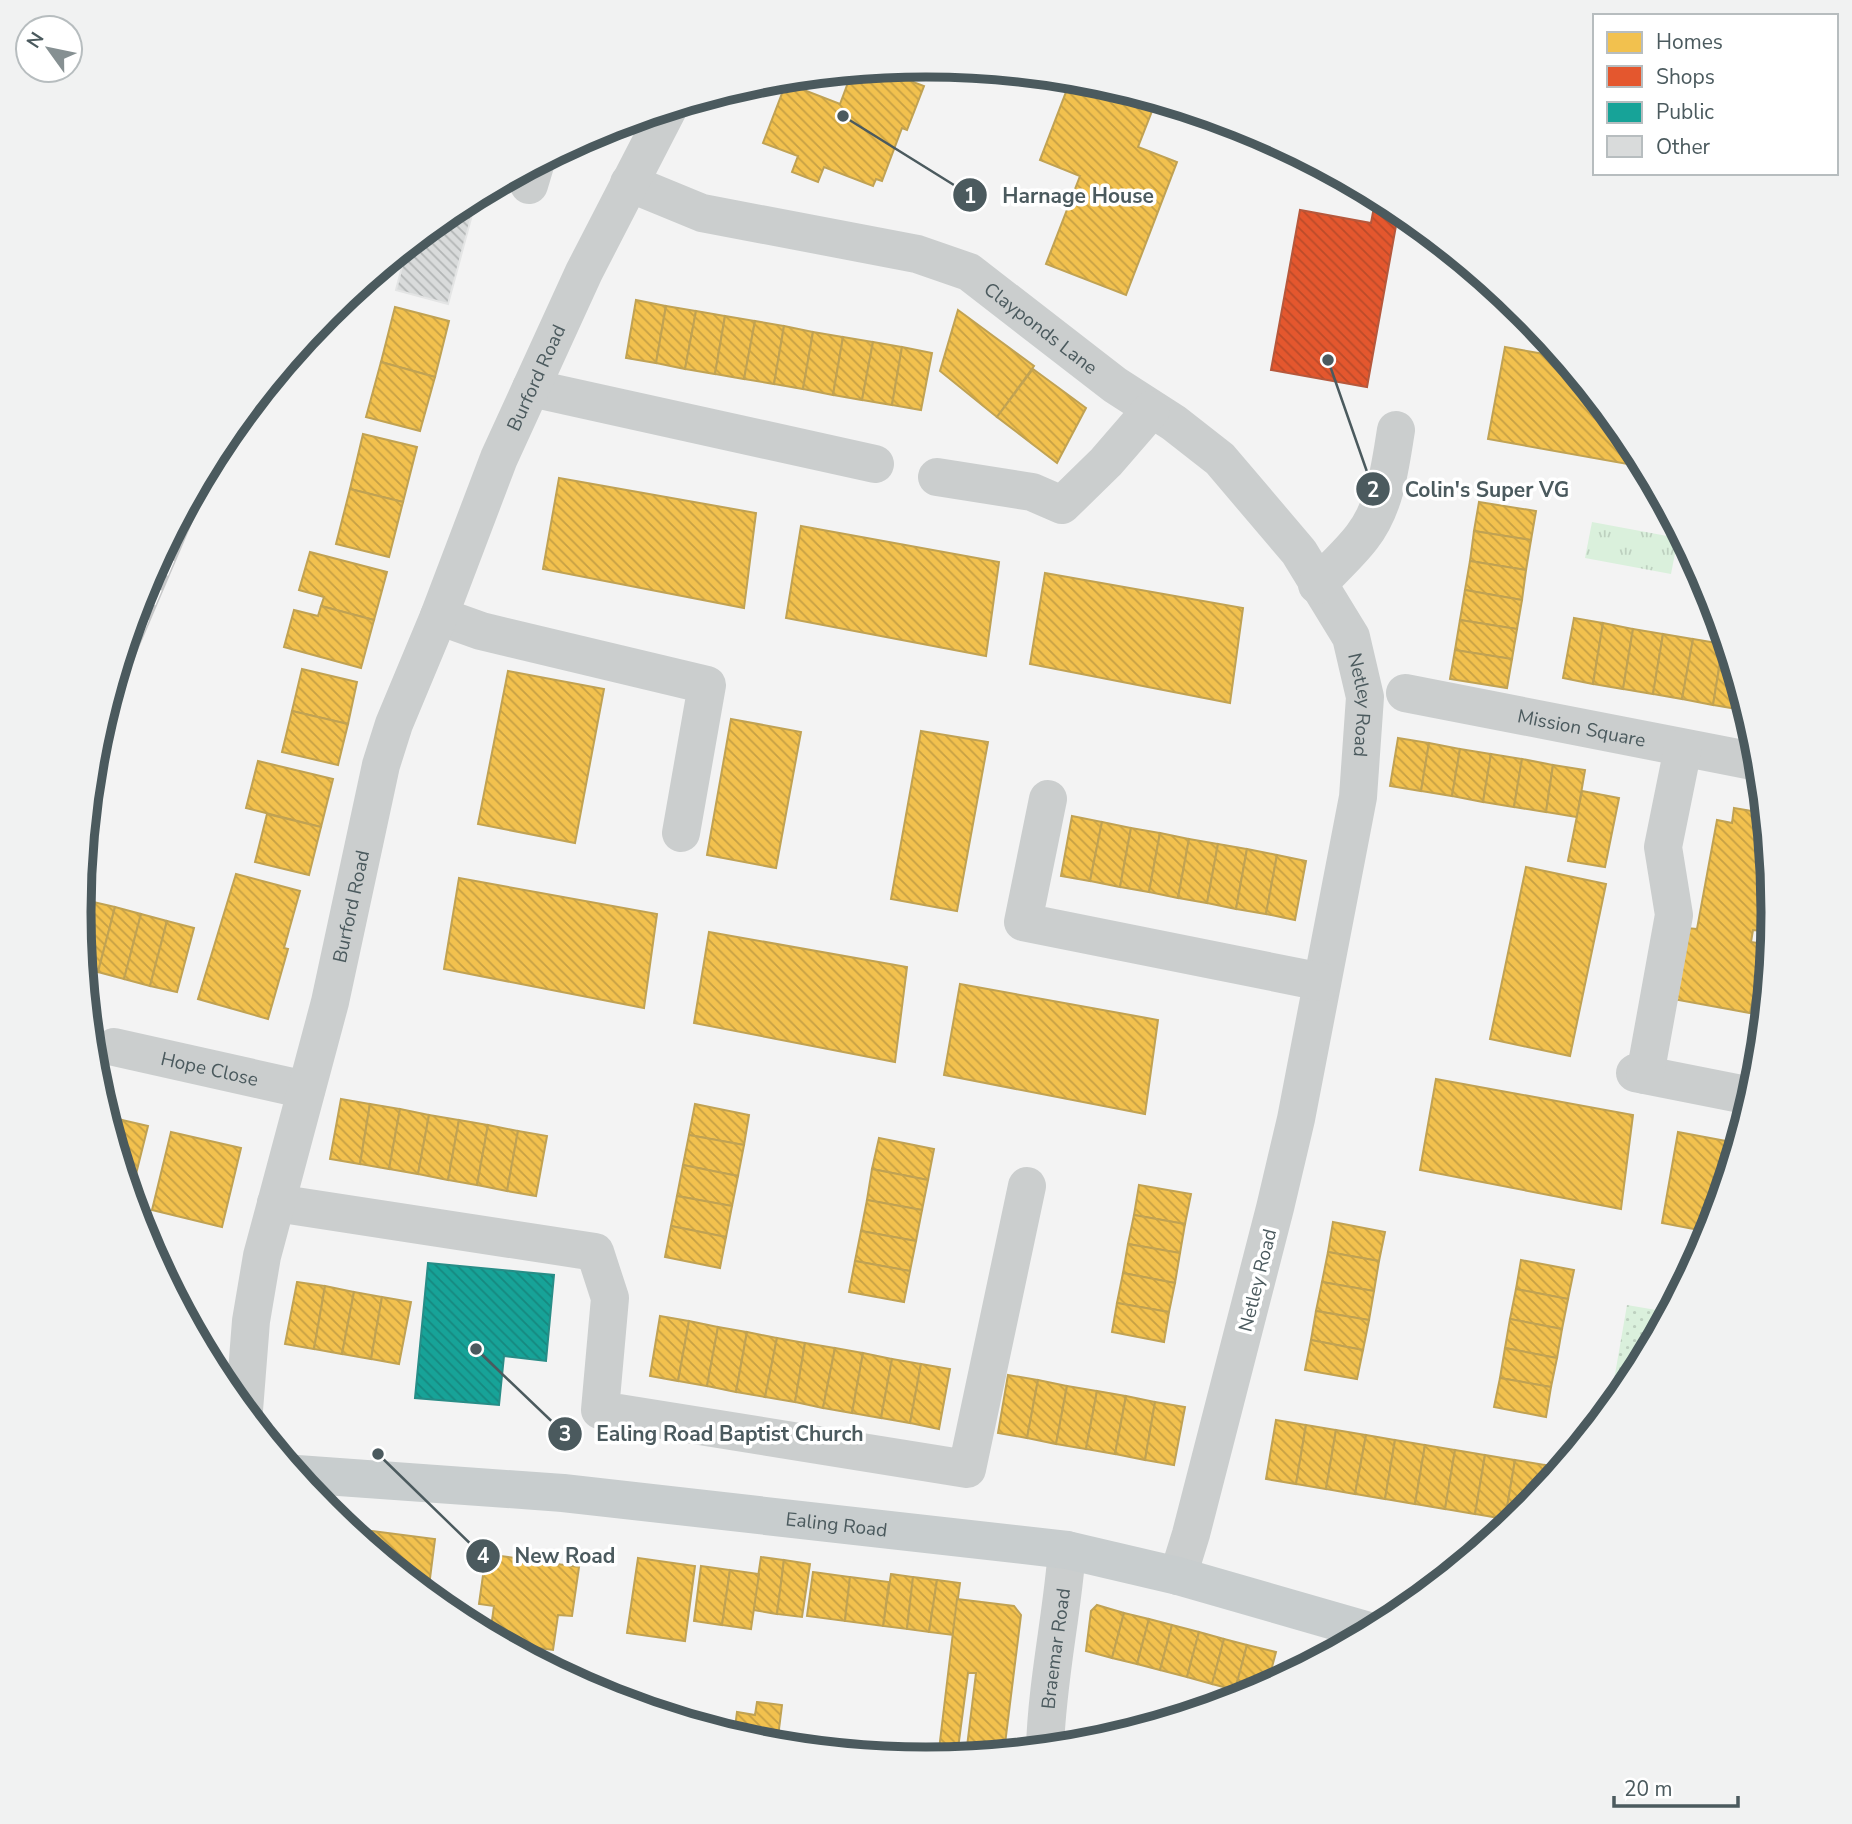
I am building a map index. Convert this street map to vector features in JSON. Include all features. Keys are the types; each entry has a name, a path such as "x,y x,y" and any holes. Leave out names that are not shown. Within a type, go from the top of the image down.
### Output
{"main road":[{"name":"Ealing Road","path":"310,1475 563,1493 1067,1550 1178,1576 1356,1627"}],"street":[{"name":"Burford Road","path":"245,1394 251,1321 262,1256 330,1002 381,765 394,724 439,616 494,471 584,272 661,120"},
{"name":"Clayponds Lane","path":"629,183 702,213 917,254 968,272 1115,385 1174,423 1220,459 1299,552 1351,637"},
{"path":"531,388 875,464"},
{"path":"937,477 1032,492 1062,505 1106,462 1151,410"},
{"path":"1317,584 1372,523 1388,483 1396,429"},
{"path":"439,616 481,631 708,685 681,833"},
{"name":"Netley Road","path":"1178,1576 1275,1208 1300,1101 1358,797 1365,697 1351,637"},
{"name":"Mission Square","path":"1405,693 1747,760"},
{"path":"1683,748 1663,846 1674,915 1640,1074 1741,1094"},
{"path":"1048,799 1023,922 1322,982"},
{"name":"Hope Close","path":"114,1047 306,1090"},
{"path":"276,1203 594,1252 610,1298 600,1410 967,1469 1027,1186"},
{"name":"Braemar Road","path":"1045,1738 1046,1713 1067,1550"}],"green space":[{"path":"1592,522 1672,537 1676,546 1671,574 1585,558"},
{"path":"1627,1305 1659,1311 1649,1330 1613,1386"}],"building: Homes":[{"path":"915,77 913,82 924,86 907,130 902,128 882,181 876,179 873,186 824,167 818,182 792,172 798,156 763,143 783,90 797,87 840,104 849,81"},
{"path":"1067,89 1153,108 1138,147 1177,162 1126,295 1046,264 1080,176 1040,160"},
{"path":"636,300 666,306 656,363 626,358"},
{"path":"666,306 696,311 685,369 656,363"},
{"path":"395,307 449,321 435,377 381,362"},
{"path":"958,310 1034,366 997,417 940,371"},
{"path":"696,311 725,316 715,374 685,369"},
{"path":"725,316 755,321 744,379 715,374"},
{"path":"755,321 784,326 774,384 744,379"},
{"path":"784,326 813,332 803,389 774,384"},
{"path":"813,332 843,337 833,395 803,389"},
{"path":"843,337 873,342 862,400 833,395"},
{"path":"873,342 902,347 892,405 862,400"},
{"path":"902,347 932,353 921,410 892,405"},
{"path":"1505,347 1548,355 1588,404 1630,465 1488,439"},
{"path":"381,362 435,377 420,431 366,417"},
{"path":"1033,369 1086,408 1057,463 997,417"},
{"path":"363,434 417,447 403,502 350,489"},
{"path":"559,478 756,513 744,608 543,569"},
{"path":"350,489 403,502 389,557 336,544"},
{"path":"1479,502 1536,511 1531,540 1474,531"},
{"path":"801,526 999,562 986,656 786,618"},
{"path":"1474,531 1531,540 1526,570 1470,561"},
{"path":"310,552 387,572 374,620 321,606 324,597 299,590"},
{"path":"1470,561 1526,570 1522,600 1465,590"},
{"path":"1045,573 1243,608 1230,703 1030,664"},
{"path":"1465,590 1522,600 1517,629 1460,620"},
{"path":"321,606 374,620 361,668 284,647 294,610 318,616"},
{"path":"1574,618 1603,623 1593,684 1563,678"},
{"path":"1460,620 1517,629 1512,659 1455,650"},
{"path":"1603,623 1633,629 1623,689 1593,684"},
{"path":"1633,629 1663,634 1653,694 1623,689"},
{"path":"1663,634 1693,639 1682,699 1653,694"},
{"path":"1693,639 1717,643 1721,657 1713,705 1682,699"},
{"path":"1455,650 1512,659 1507,688 1450,679"},
{"path":"1721,657 1736,709 1713,705"},
{"path":"302,669 357,682 348,724 292,711"},
{"path":"508,671 604,689 575,843 478,824"},
{"path":"292,711 348,724 338,765 282,752"},
{"path":"731,719 801,732 776,868 707,855"},
{"path":"921,731 988,742 957,911 891,899"},
{"path":"1398,738 1429,743 1421,791 1390,786"},
{"path":"1429,743 1460,749 1452,796 1421,791"},
{"path":"1460,749 1491,754 1483,802 1452,796"},
{"path":"1491,754 1522,759 1514,807 1483,802"},
{"path":"1522,759 1553,765 1546,812 1514,807"},
{"path":"258,761 333,779 321,827 246,808"},
{"path":"1553,765 1585,770 1577,817 1546,812"},
{"path":"1582,791 1619,798 1605,867 1568,861"},
{"path":"1734,808 1755,811 1761,912 1760,931 1753,930 1751,942 1760,943 1759,970 1750,1013 1673,999 1687,928 1697,929 1717,820 1732,823"},
{"path":"267,814 321,827 309,875 255,862"},
{"path":"1072,816 1102,822 1090,881 1061,876"},
{"path":"1102,822 1131,828 1120,887 1090,881"},
{"path":"1131,828 1160,833 1149,892 1120,887"},
{"path":"1160,833 1189,839 1178,898 1149,892"},
{"path":"1189,839 1218,844 1207,903 1178,898"},
{"path":"1218,844 1247,849 1236,909 1207,903"},
{"path":"1247,849 1277,855 1266,914 1236,909"},
{"path":"1277,855 1306,861 1295,920 1266,914"},
{"path":"1526,867 1606,884 1570,1056 1490,1039"},
{"path":"236,874 300,891 284,948 288,949 268,1019 198,999"},
{"path":"459,878 657,914 644,1008 444,969"},
{"path":"91,902 115,907 98,972 93,971"},
{"path":"115,907 141,914 124,979 98,972"},
{"path":"141,914 167,921 150,986 124,979"},
{"path":"167,921 194,928 177,992 150,986"},
{"path":"709,932 907,967 895,1062 694,1023"},
{"path":"960,984 1158,1020 1145,1114 944,1075"},
{"path":"1436,1079 1633,1115 1621,1209 1420,1170"},
{"path":"341,1099 370,1104 360,1164 330,1159"},
{"path":"370,1104 400,1109 389,1169 360,1164"},
{"path":"695,1104 749,1115 744,1145 689,1135"},
{"path":"400,1109 429,1115 418,1174 389,1169"},
{"path":"429,1115 459,1120 448,1180 418,1174"},
{"path":"122,1120 148,1126 135,1179 120,1130"},
{"path":"459,1120 488,1125 477,1185 448,1180"},
{"path":"488,1125 518,1131 507,1191 477,1185"},
{"path":"518,1131 547,1136 536,1196 507,1191"},
{"path":"171,1132 241,1148 222,1227 152,1210"},
{"path":"1678,1132 1729,1141 1698,1230 1662,1223"},
{"path":"689,1135 744,1145 738,1176 683,1165"},
{"path":"879,1138 934,1149 928,1180 872,1169"},
{"path":"683,1165 738,1176 732,1206 677,1196"},
{"path":"872,1169 928,1180 922,1210 867,1200"},
{"path":"1139,1185 1191,1194 1185,1224 1134,1215"},
{"path":"677,1196 732,1206 726,1237 671,1226"},
{"path":"867,1200 922,1210 916,1241 861,1231"},
{"path":"1134,1215 1185,1224 1180,1253 1128,1244"},
{"path":"1333,1222 1385,1232 1379,1261 1328,1252"},
{"path":"671,1226 726,1237 720,1268 665,1257"},
{"path":"861,1231 916,1241 910,1271 855,1261"},
{"path":"1128,1244 1180,1253 1175,1283 1123,1273"},
{"path":"1328,1252 1379,1261 1374,1291 1322,1282"},
{"path":"1521,1260 1574,1270 1568,1299 1516,1289"},
{"path":"855,1261 910,1271 904,1302 849,1292"},
{"path":"1123,1273 1175,1283 1169,1312 1117,1303"},
{"path":"297,1282 325,1286 314,1349 285,1344"},
{"path":"1322,1282 1374,1291 1369,1320 1316,1311"},
{"path":"325,1286 354,1292 342,1354 314,1349"},
{"path":"1516,1289 1568,1299 1562,1329 1510,1319"},
{"path":"354,1292 382,1297 371,1359 342,1354"},
{"path":"382,1297 411,1302 399,1364 371,1359"},
{"path":"1117,1303 1169,1312 1164,1342 1112,1332"},
{"path":"1316,1311 1369,1320 1363,1350 1311,1340"},
{"path":"660,1316 689,1321 678,1381 650,1376"},
{"path":"1510,1319 1562,1329 1557,1358 1505,1348"},
{"path":"689,1321 718,1327 707,1386 678,1381"},
{"path":"718,1327 747,1332 736,1392 707,1386"},
{"path":"747,1332 777,1338 765,1397 736,1392"},
{"path":"777,1338 805,1343 795,1402 765,1397"},
{"path":"1311,1340 1363,1350 1357,1379 1305,1370"},
{"path":"805,1343 835,1348 823,1408 795,1402"},
{"path":"835,1348 863,1353 852,1413 823,1408"},
{"path":"1505,1348 1557,1358 1551,1387 1500,1378"},
{"path":"863,1353 892,1359 881,1418 852,1413"},
{"path":"892,1359 921,1364 910,1423 881,1418"},
{"path":"921,1364 950,1369 939,1429 910,1423"},
{"path":"1008,1375 1038,1380 1027,1438 998,1433"},
{"path":"1500,1378 1551,1387 1546,1417 1494,1407"},
{"path":"1038,1380 1067,1386 1056,1444 1027,1438"},
{"path":"1067,1386 1097,1391 1086,1449 1056,1444"},
{"path":"1097,1391 1126,1396 1115,1454 1086,1449"},
{"path":"1126,1396 1155,1402 1145,1460 1115,1454"},
{"path":"1155,1402 1185,1407 1174,1465 1145,1460"},
{"path":"1276,1420 1306,1425 1296,1484 1266,1479"},
{"path":"1306,1425 1336,1430 1326,1489 1296,1484"},
{"path":"1336,1430 1366,1435 1355,1494 1326,1489"},
{"path":"1366,1435 1395,1440 1385,1499 1355,1494"},
{"path":"1395,1440 1425,1445 1415,1504 1385,1499"},
{"path":"1425,1445 1455,1450 1445,1509 1415,1504"},
{"path":"1455,1450 1485,1455 1475,1514 1445,1509"},
{"path":"1485,1455 1515,1460 1506,1511 1499,1518 1475,1514"},
{"path":"1515,1460 1545,1465 1543,1474 1506,1511"},
{"path":"372,1531 435,1539 429,1582 418,1574 371,1536"},
{"path":"486,1554 579,1567 572,1616 558,1615 553,1650 531,1647 508,1635 491,1625 494,1606 479,1604"},
{"path":"761,1557 784,1560 777,1614 753,1610"},
{"path":"638,1558 695,1566 685,1641 627,1633"},
{"path":"784,1560 810,1564 802,1617 777,1614"},
{"path":"701,1566 730,1570 722,1625 694,1621"},
{"path":"730,1570 759,1574 751,1629 722,1625"},
{"path":"813,1572 850,1577 845,1621 807,1616"},
{"path":"891,1574 913,1577 907,1629 883,1626"},
{"path":"850,1577 889,1582 883,1626 845,1621"},
{"path":"913,1577 937,1580 929,1632 907,1629"},
{"path":"937,1580 960,1583 953,1635 929,1632"},
{"path":"957,1599 1014,1606 1021,1615 1005,1743 967,1746 976,1673 968,1673 958,1746 939,1747"},
{"path":"1097,1605 1124,1613 1112,1658 1086,1651 1091,1611"},
{"path":"1124,1613 1149,1619 1137,1664 1112,1658"},
{"path":"1149,1619 1172,1625 1160,1670 1137,1664"},
{"path":"1172,1625 1199,1632 1187,1677 1160,1670"},
{"path":"1199,1632 1224,1639 1212,1684 1187,1677"},
{"path":"1224,1639 1247,1645 1236,1687 1231,1689 1212,1684"},
{"path":"1247,1645 1276,1652 1271,1672 1236,1687"},
{"path":"757,1702 782,1705 778,1734 735,1725 737,1712 755,1715"}],"building: Shops":[{"path":"1374,208 1397,223 1367,387 1271,370 1300,210 1371,223"}],"building: Public":[{"path":"428,1263 554,1275 546,1361 504,1356 499,1405 415,1398"}],"building: Other":[{"path":"473,211 448,304 396,290 403,262"}],"railway":[{"path":"132,654 188,521"}],"place":[{"name":"Harnage House","path":"843,116"},
{"name":"Colin's Super VG","path":"1328,360"},
{"name":"Ealing Road Baptist Church","path":"476,1349"},
{"name":"New Road","path":"378,1454"}]}
